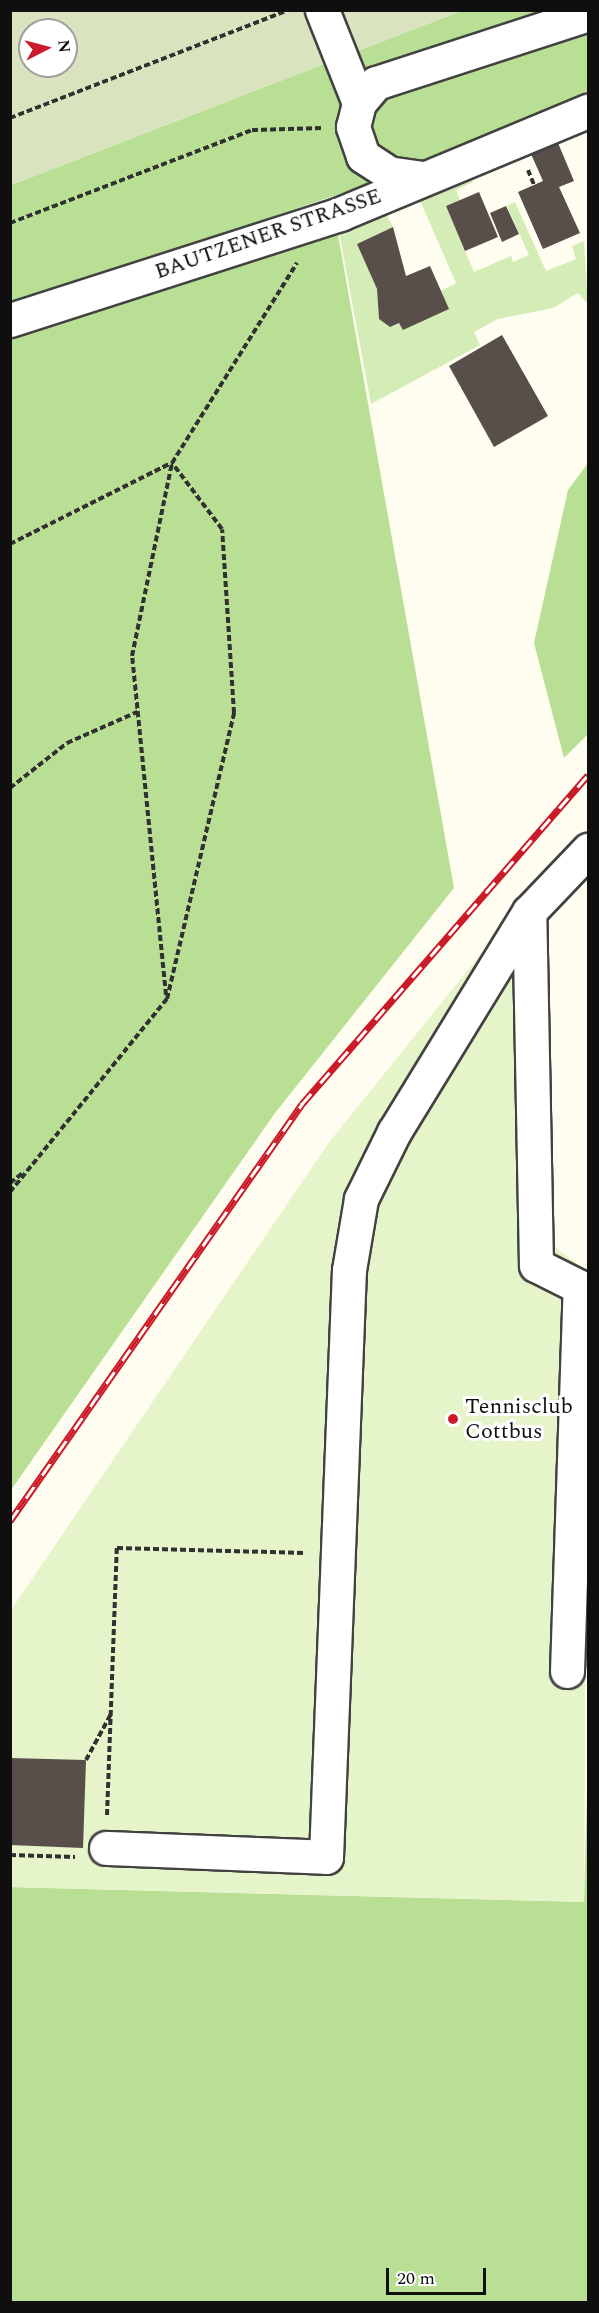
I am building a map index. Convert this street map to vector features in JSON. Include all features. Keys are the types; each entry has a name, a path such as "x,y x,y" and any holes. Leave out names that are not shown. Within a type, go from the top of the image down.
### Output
{"street":[{"path":"322,10 356,115 363,156 389,172 423,178"},
{"path":"356,115 376,83 588,14"},
{"name":"BAUTZENER STRASSE","path":"10,320 332,216 588,111"},
{"path":"106,1848 326,1857 349,1270 361,1199 394,1132 530,912 588,850"},
{"path":"530,912 536,1265 580,1287 567,1671"}],"path":[{"path":"10,118 289,10"},
{"path":"10,223 252,130 356,115"},
{"path":"528,170 534,185"},
{"path":"167,999 132,656 171,463 332,216"},
{"path":"10,543 171,463"},
{"path":"10,1192 167,999 234,713 222,529 171,463"},
{"path":"10,788 67,743 137,712"},
{"path":"10,1183 30,1168"},
{"path":"10,1855 106,1858 117,1548 338,1553"},
{"path":"86,1760 111,1713"}],"green space":[{"path":"11,11 461,11 11,185"},
{"path":"461,11 588,11 588,91 354,189 11,305 11,185"},
{"path":"470,175 473,182 456,190 460,200 446,206 474,272 511,256 513,262 529,255 507,206 515,202 546,271 576,259 572,246 584,241 588,304 578,293 553,308 498,319 474,332 480,345 371,404 339,232 385,212 393,227 357,244 377,289 379,319 390,327 399,323 403,329 441,291 456,283 419,198"},
{"path":"337,229 454,888 275,1113 11,1490 11,339"},
{"path":"588,463 588,734 564,758 534,643 568,490"},
{"name":"Tennisclub Cottbus","path":"514,913 547,1241 588,1272 584,1902 11,1887 11,1610 330,1141"},
{"path":"588,1756 588,2302 11,2302 10,1887 584,1902"}],"building":[{"path":"558,143 574,181 559,187 580,233 543,249 518,192 543,181 531,154"},
{"path":"479,192 498,237 465,251 446,206"},
{"path":"506,206 519,234 502,242 490,213"},
{"path":"393,227 406,276 430,266 449,309 403,330 399,323 390,327 379,319 377,289 357,244"},
{"path":"502,335 548,416 494,447 449,366"},
{"path":"10,1758 86,1760 83,1848 10,1845"}],"railway":[{"path":"10,1521 302,1104 588,775"}],"place":[{"name":"Tennisclub Cottbus","path":"453,1419"}]}
